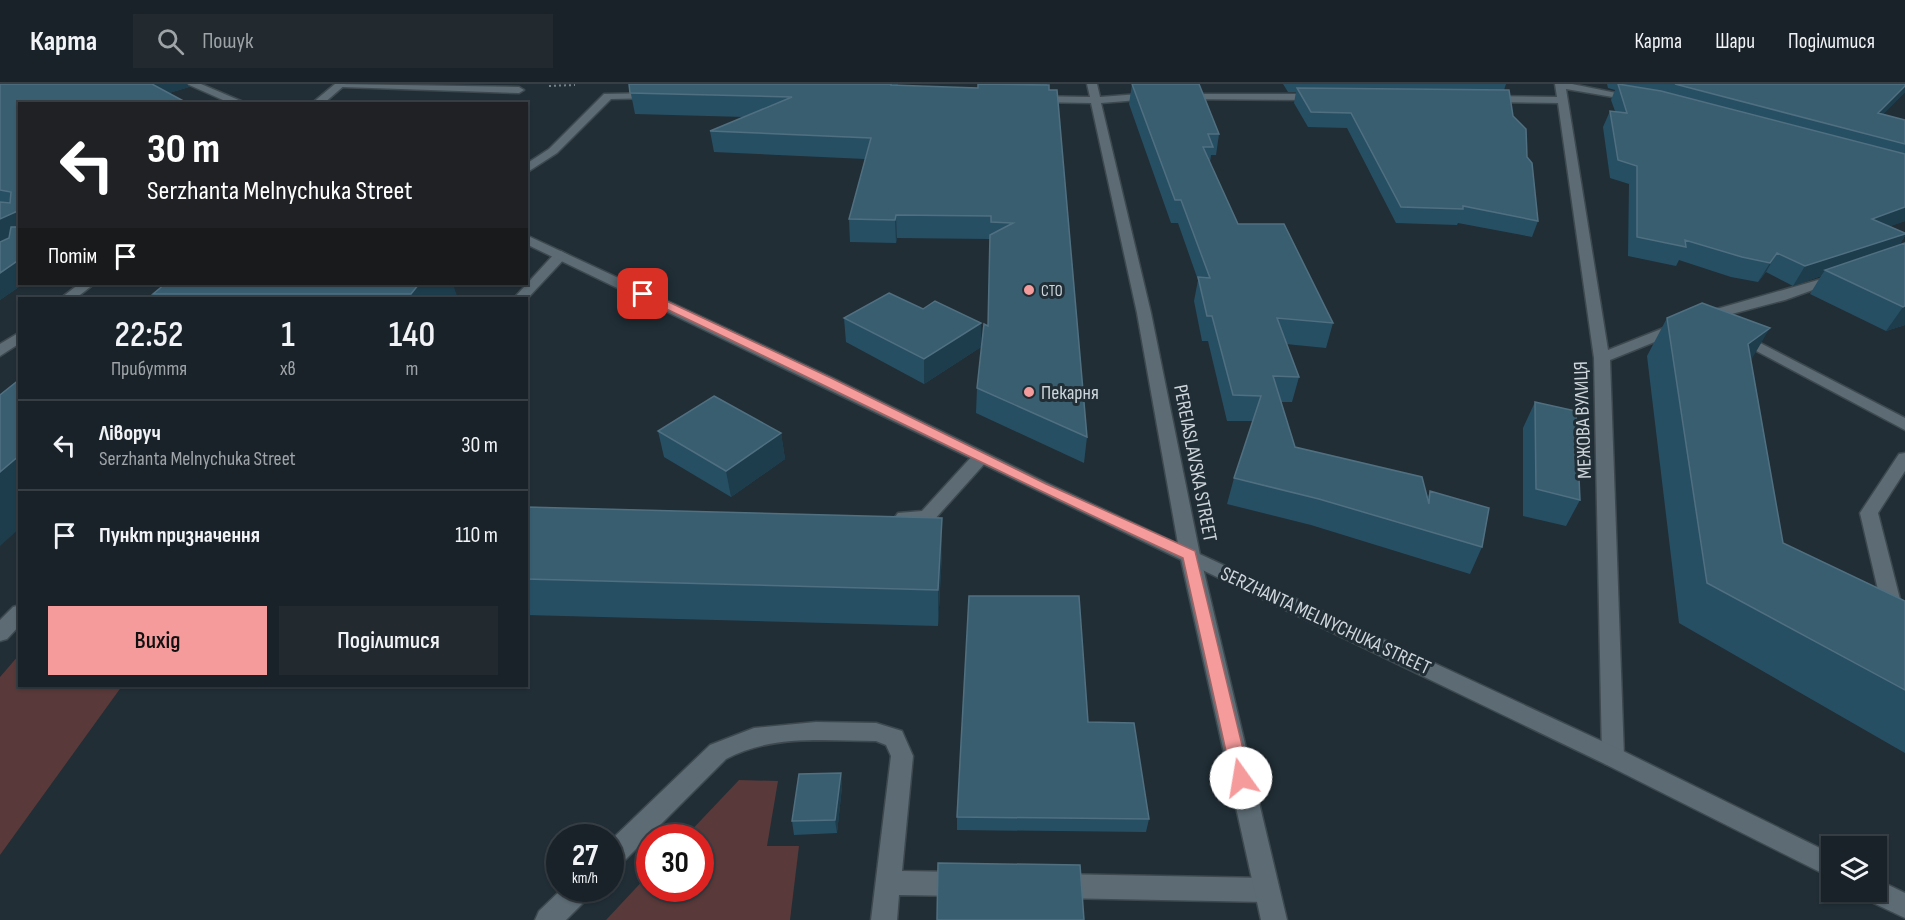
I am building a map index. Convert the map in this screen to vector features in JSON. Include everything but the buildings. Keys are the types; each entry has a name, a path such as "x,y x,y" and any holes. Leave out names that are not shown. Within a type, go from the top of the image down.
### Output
{"street":[{"path":"192,84 238,102"},
{"path":"319,102 342,84 519,90"},
{"path":"1479,99 1561,90 1644,100"},
{"name":"МЕЖОВА ВУЛИЦЯ","path":"1561,90 1602,358 1613,757"},
{"path":"1024,99 1094,92 1158,96 1336,98"},
{"name":"PEREIASLAVSKA STREET","path":"1094,92 1152,356 1190,555 1274,920"},
{"path":"528,169 553,151 608,96 667,96"},
{"name":"SERZHANTA MELNYCHUKA STREET","path":"528,239 1613,757 1821,861"},
{"path":"522,297 561,255"},
{"path":"1602,358 1704,317 1780,297 1848,274"},
{"path":"69,297 86,285"},
{"path":"1704,317 1905,425"},
{"path":"0,351 18,338"},
{"path":"891,517 927,518 981,457"},
{"path":"1892,607 1869,513 1905,458"},
{"path":"0,633 18,614"},
{"path":"624,844 718,752 734,741 756,735 876,732 894,738 902,756 884,920"},
{"path":"888,883 982,885"},
{"path":"1030,886 1266,890"},
{"path":"1887,897 1905,906"},
{"path":"549,920 567,902"}],"path":[{"path":"519,90 569,84 583,86 608,96"}],"shaded area":[{"path":"18,656 18,687 121,687 0,855 0,677"},
{"path":"739,780 778,781 767,846 799,846 790,920 606,920 636,888 636,902 714,902 714,824 697,824"}],"place":[{"name":"СТО","path":"1029,290"},
{"name":"Пекарня","path":"1029,392"}],"route":[{"path":"643,294 827,381 1041,487 1190,555 1241,778"}]}
